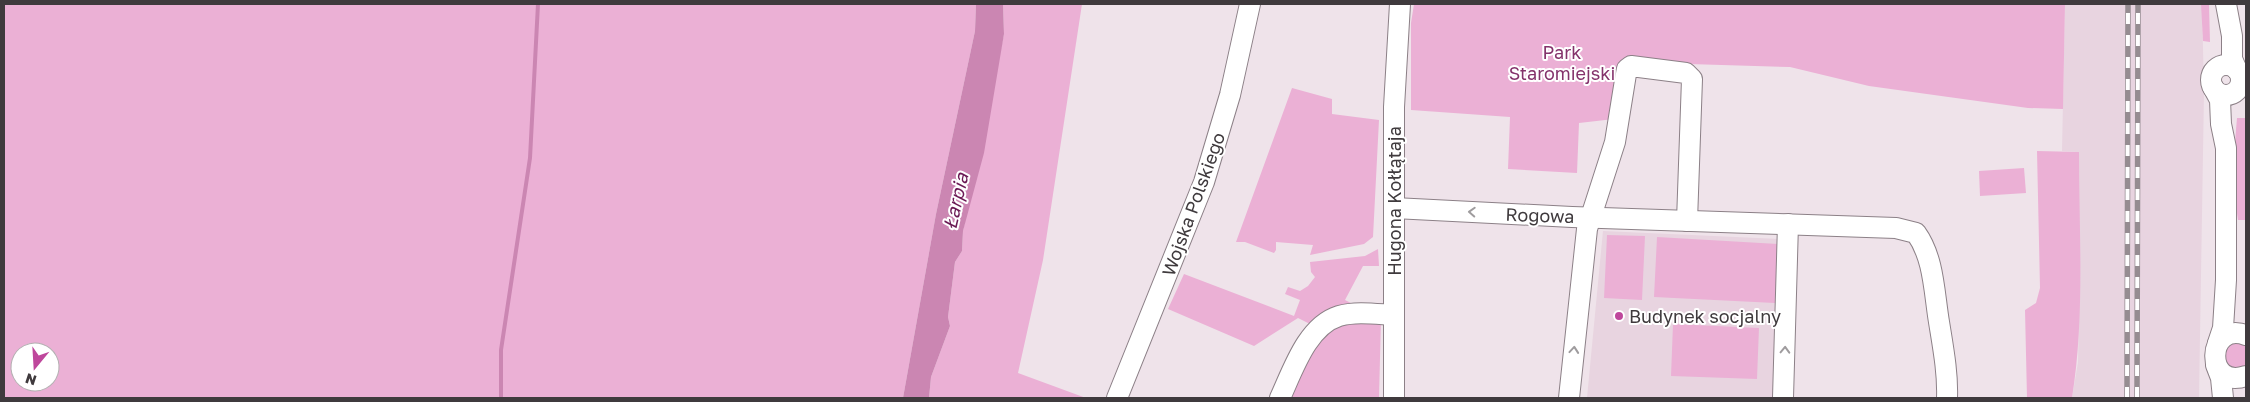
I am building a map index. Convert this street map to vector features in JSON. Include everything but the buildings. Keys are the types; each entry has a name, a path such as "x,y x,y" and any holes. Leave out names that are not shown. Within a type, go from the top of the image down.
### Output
{"street":[{"name":"Wojska Polskiego","path":"1118,398 1204,182 1230,95 1250,4"},
{"name":"Hugona Kołłątaja","path":"1394,398 1394,107 1400,4"},
{"path":"2223,398 2221,378 2214,356 2223,328 2226,280 2226,148 2221,127 2220,100 2214,79 2220,62 2221,36 2226,8"},
{"path":"2226,8 2232,36 2232,59 2238,80 2233,100 2232,126 2226,148"},
{"path":"2214,79 2226,65 2238,80"},
{"path":"1569,398 1584,257 1591,217 1615,142 1628,69 1638,66 1690,74 1692,79 1687,221"},
{"path":"2214,79 2219,93 2226,95 2238,80"},
{"name":"Rogowa","path":"1394,208 1896,228 1916,233 1923,243 1933,281 1945,360 1948,398"},
{"path":"1784,398 1788,224"},
{"path":"2218,344 2230,334 2246,334 2235,314 2226,280"},
{"path":"1280,398 1317,329 1339,316 1393,315"},
{"path":"2216,365 2222,373 2230,378 2246,377"},
{"path":"2234,398 2246,377"}],"shaded area":[{"path":"2065,4 2202,4 2204,92 2199,398 2072,398 2078,362 2079,152 2062,151"},
{"path":"1603,231 1780,239 1776,398 1587,398"}],"green space":[{"path":"4,4 976,4 975,31 936,214 903,398 4,398"},
{"path":"1003,4 1082,4 1043,260 1018,373 1086,398 929,398 931,377 950,326 948,317 955,262 962,251 963,231 1004,34"},
{"name":"Park Staromiejski","path":"1414,4 2065,4 2063,109 2028,108 1869,86 1790,67 1622,62 1614,119 1579,123 1577,173 1508,169 1510,117 1411,110 1411,23"},
{"path":"2201,4 2209,4 2210,42 2203,41"},
{"path":"1292,88 1332,99 1332,114 1379,120 1373,237 1364,244 1310,255 1313,245 1276,242 1274,253 1245,242 1236,242"},
{"path":"2237,118 2245,118 2245,220 2238,220 2234,182"},
{"path":"2037,151 2079,152 2080,306 2079,337 2072,398 2027,398 2025,310 2036,303 2040,288"},
{"path":"2024,168 2026,193 1980,196 1979,171"},
{"path":"1607,235 1645,236 1642,300 1604,298"},
{"path":"1657,237 1778,244 1775,303 1654,297"},
{"path":"1378,249 1379,266 1363,266 1345,300 1355,305 1310,324 1298,318 1254,346 1168,309 1184,274 1294,316 1300,300 1285,294 1288,287 1300,291 1308,286 1315,277 1311,272 1310,262 1365,256"},
{"path":"1381,318 1379,398 1291,398 1296,377 1304,359 1329,326"},
{"path":"1673,324 1759,328 1757,379 1671,376"},
{"path":"2231,342 2246,344 2246,367 2229,369 2223,353"}],"water":[{"name":"Łarpia","path":"976,4 1003,4 1004,34 984,153 963,231 962,251 955,262 948,317 950,326 931,377 929,398 903,398 936,214 975,31"}],"waterway":[{"path":"501,398 501,350 530,158 538,4"}],"railway":[{"path":"2127,398 2128,4"},
{"path":"2137,398 2138,4"}],"place":[{"name":"Budynek socjalny","path":"1619,316"}]}
